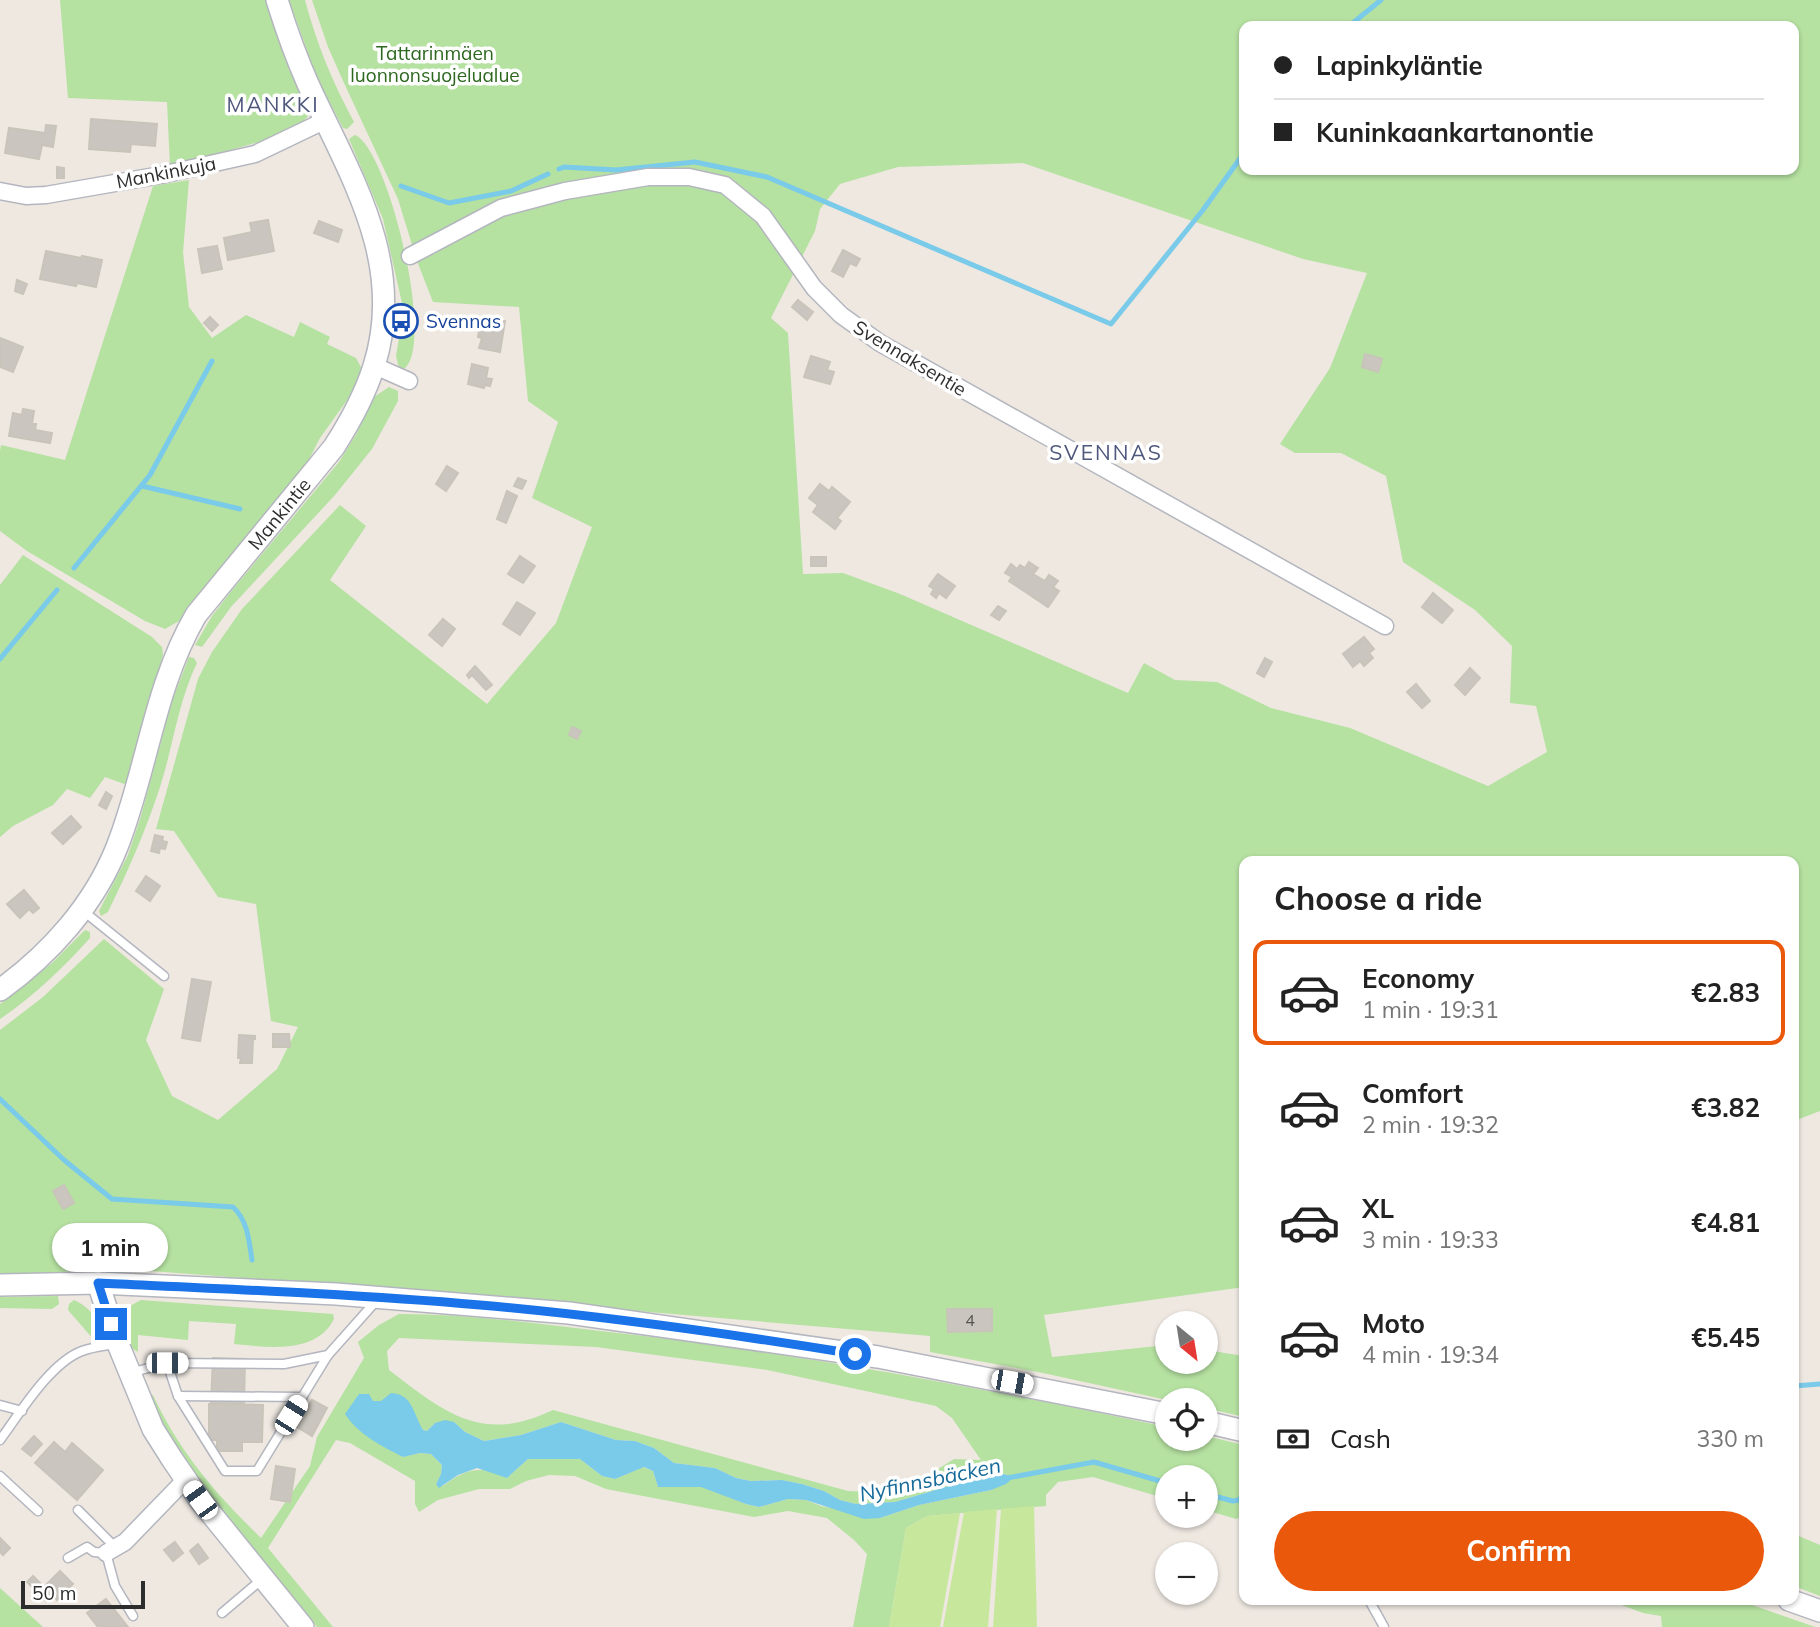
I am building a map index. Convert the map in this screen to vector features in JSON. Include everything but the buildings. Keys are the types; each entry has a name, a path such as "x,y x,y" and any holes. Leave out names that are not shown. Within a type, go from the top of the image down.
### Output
{"street":[{"name":"Mankintie","path":"0,990 41,956 82,910 101,881 117,849 178,645 196,615 334,447 353,417 374,366 383,308 376,241 367,210 295,54 277,0"},
{"name":"Mankinkuja","path":"0,191 26,196 46,195 214,163 255,154 326,120"},
{"name":"Svennaksentie","path":"410,256 501,208 565,191 648,177 689,177 725,185 763,216 814,288 841,315 880,342 1385,626"},
{"path":"374,366 410,381"},
{"path":"98,1283 118,1344 153,1429 185,1480 303,1627"},
{"path":"0,1285 98,1283 379,1298 569,1313 878,1357 1155,1412"},
{"path":"1218,1425 1239,1431"},
{"path":"111,1550 125,1542 185,1480"},
{"path":"1799,1604 1820,1611"}],"lane":[{"path":"82,910 164,976"},
{"path":"167,1363 178,1396 225,1471 257,1471 328,1356 379,1298"},
{"path":"0,1440 36,1390 67,1360 80,1352 118,1344"},
{"path":"130,1373 167,1363 284,1364 328,1356"},
{"path":"178,1396 302,1397"},
{"path":"0,1405 22,1411"},
{"path":"0,1476 38,1511"},
{"path":"78,1510 111,1550 114,1586 133,1616"},
{"path":"68,1558 87,1547 94,1552 111,1550"},
{"path":"222,1613 263,1578"},
{"path":"1371,1605 1384,1627"}],"green space":[{"path":"60,0 266,0 291,63 288,68 300,91 304,93 309,115 300,125 284,135 170,167 167,102 68,98"},
{"path":"289,0 305,0 326,62 354,122 347,129 343,128 317,78"},
{"name":"Tattarinmäen luonnonsuojelualue","path":"312,0 1820,0 1820,1111 1799,1119 1799,856 1239,856 1239,1288 1044,1315 1052,1357 1155,1346 1155,1374 1218,1374 1218,1352 1239,1355 1239,1416 1218,1411 1218,1388 1155,1388 1155,1397 930,1352 930,1336 111,1268 0,1274 0,1030 43,997 104,939 164,989 146,1040 172,1096 218,1120 277,1069 298,1027 271,1021 256,904 218,897 174,831 156,829 198,679 212,652 242,609 340,505 366,526 330,580 487,704 556,623 592,527 532,498 558,422 528,401 519,307 433,302 398,199 328,47","holes":["1023,163 1303,259 1367,273 1330,368 1280,444 1295,453 1341,453 1386,476 1403,562 1475,610 1512,646 1510,703 1536,706 1547,752 1488,786 1350,728 1271,708 1217,682 1175,680 1144,663 1128,693 900,594 843,573 803,574 788,333 771,318 815,231 820,209 840,184 898,167"]},
{"path":"355,135 368,148 381,174 404,248 414,324 412,353 404,369 399,368 396,356 402,303 383,219 349,139"},
{"path":"189,180 183,252 189,307 212,338 246,315 294,337 300,322 330,337 327,344 356,358 362,369 358,385 320,438 297,483 194,605 179,621 165,629 145,621 27,551 0,531 0,451 1,445 65,460 153,186"},
{"path":"389,387 398,391 398,401 372,449 335,495 231,607 202,647 195,645 212,616 233,589 339,462 374,397"},
{"path":"23,555 152,637 162,647 163,655 127,785 105,777 90,798 67,789 53,805 13,826 0,837 0,585"},
{"path":"189,657 194,658 197,663 185,693 155,803 108,912 101,916 99,911 128,855 172,701"},
{"path":"85,930 90,932 90,938 59,971 0,1019 0,1004 52,963"},
{"path":"58,1296 59,1304 52,1309 0,1308 0,1297"},
{"path":"74,1300 89,1310 97,1320 105,1336 101,1342 94,1340 68,1310 69,1304"},
{"path":"141,1300 333,1314 334,1319 326,1331 315,1339 303,1344 275,1347 234,1344 236,1324 189,1321 188,1340 138,1335 138,1352 130,1347 119,1321 126,1308"},
{"path":"399,1314 531,1323 750,1350 889,1373 1155,1425 1155,1451 1218,1451 1218,1439 1239,1444 1239,1518 1218,1514 1218,1465 1155,1465 1155,1495 1093,1477 1058,1482 1046,1495 1046,1506 927,1516 906,1528 889,1627 853,1627 867,1554 827,1518 788,1511 754,1517 606,1489 575,1476 549,1475 526,1481 510,1489 479,1489 438,1500 419,1512 415,1504 415,1481 350,1443 336,1440 268,1548 333,1627 317,1627 224,1518 183,1460 149,1397 153,1395 175,1436 200,1472 261,1538 310,1466 317,1437 364,1358 358,1342 379,1325","holes":["399,1338 596,1347 767,1370 936,1406 952,1418 981,1460 954,1459 899,1493 848,1491 553,1410 528,1420 505,1424 485,1424 465,1419 428,1399 389,1370 387,1351","369,1394 373,1401 401,1411 423,1430 427,1431 435,1423 454,1422 465,1432 484,1441 521,1435 561,1422 616,1440 635,1441 654,1448 674,1463 715,1468 736,1478 751,1481 782,1480 802,1484 856,1504 895,1502 1000,1473 1013,1477 991,1490 919,1505 880,1518 821,1506 806,1500 788,1499 759,1507 701,1486 658,1487 653,1471 643,1467 615,1479 602,1476 580,1459 528,1459 507,1478 489,1471 474,1470 459,1475 443,1486 436,1484 442,1465 431,1454 420,1453 402,1457"]},
{"path":"1034,1506 1037,1627 993,1627 1001,1509"},
{"path":"997,1509 988,1627 943,1627 964,1512"},
{"path":"960,1513 940,1627 889,1627 906,1528 927,1516"},
{"path":"1799,1536 1820,1545 1820,1596 1799,1588"},
{"path":"0,1588 43,1627 0,1627"},
{"path":"1621,1605 1752,1605 1815,1627 1662,1627 1661,1616"}],"water":[{"path":"391,1393 408,1401 423,1430 427,1431 435,1423 445,1420 454,1422 465,1432 484,1441 521,1435 561,1422 616,1440 635,1441 654,1448 674,1463 715,1468 736,1478 751,1481 782,1480 802,1484 856,1504 895,1502 1000,1473 1014,1477 1006,1484 991,1490 919,1505 880,1518 864,1519 806,1500 788,1499 759,1507 701,1487 658,1487 653,1471 644,1467 615,1479 602,1476 580,1459 528,1459 507,1478 477,1468 458,1475 439,1488 436,1484 442,1465 431,1454 420,1453 403,1457 363,1434 345,1414 359,1394 369,1394 373,1401 381,1401"}],"waterway":[{"path":"1355,21 1381,0"},
{"path":"559,169 616,170 695,162 767,177 1111,324 1203,210 1239,160"},
{"path":"401,186 449,203 511,191 548,174"},
{"path":"74,568 150,475 212,361"},
{"path":"142,486 240,509"},
{"path":"0,659 57,590"},
{"name":"Nyfinnsbäcken","path":"0,1099 64,1160 112,1199 233,1207 245,1225 252,1260"},
{"name":"Nyfinnsbäcken","path":"1799,1386 1820,1384"},
{"name":"Nyfinnsbäcken","path":"1007,1478 1094,1462 1155,1480"},
{"name":"Nyfinnsbäcken","path":"1218,1497 1239,1500"}],"place":[{"name":"Svennas","path":"401,321"}],"district":[{"name":"MANKKI","path":"273,104"},
{"name":"SVENNAS","path":"1106,452"}],"route":[{"path":"111,1324 98,1283 336,1294 569,1313 855,1354"}]}
